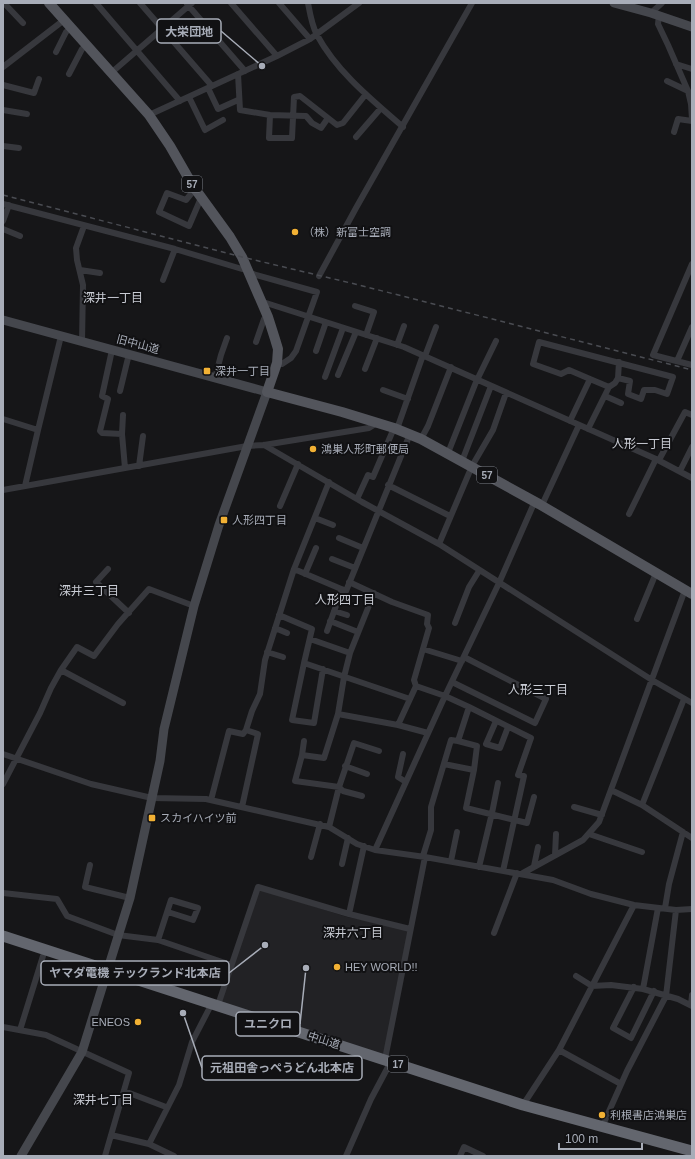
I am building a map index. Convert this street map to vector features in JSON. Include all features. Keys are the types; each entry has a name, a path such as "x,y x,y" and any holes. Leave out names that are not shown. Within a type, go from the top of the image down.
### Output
{"highway":[{"name":"中山道","path":"3,936 106,973 386,1063 524,1110 688,1156"},
{"name":"中山道","path":"3,943 106,973"},
{"name":"中山道","path":"386,1063 524,1105 692,1151"}],"main road":[{"name":"57","path":"50,3 149,115 170,146 198,194 230,237 242,257 268,318 278,349 277,363 267,392 377,423 421,439 538,503 689,591"}],"street":[{"path":"4,3 23,23"},
{"path":"96,3 180,101"},
{"path":"140,3 210,87 218,109 238,100"},
{"path":"231,3 277,56"},
{"path":"279,3 310,39"},
{"path":"308,3 312,22 317,35 334,59 366,94 403,127"},
{"path":"149,115 277,56 310,39 359,3"},
{"path":"319,276 472,3"},
{"path":"614,3 628,5 692,27"},
{"path":"662,3 655,14 688,91 692,120 678,119 674,132"},
{"path":"111,73 189,4 245,71"},
{"path":"3,67 64,20"},
{"path":"56,52 66,32 71,28"},
{"path":"68,74 82,50 87,46"},
{"path":"676,64 692,69"},
{"path":"238,74 238,100 240,110 270,115 306,116 312,123 321,128 328,118"},
{"path":"3,85 34,93 39,79"},
{"path":"666,81 688,91"},
{"path":"270,115 269,138 292,138 294,97 300,96 337,125 343,123 366,94"},
{"path":"189,97 205,130 223,120"},
{"path":"356,137 381,108"},
{"path":"3,110 27,114"},
{"path":"3,146 19,148"},
{"path":"167,193 186,200 198,194 190,226 159,212 167,193"},
{"path":"3,221 6,204 175,249 242,268 253,274 317,292 296,351 291,358 282,364 277,363"},
{"path":"82,342 83,285 77,260 76,248 84,226"},
{"path":"3,229 20,236"},
{"path":"163,280 175,249"},
{"path":"692,264 653,355 692,365"},
{"path":"80,270 100,273"},
{"path":"261,303 263,302 377,338 424,355 658,460 692,478"},
{"path":"355,306 374,312 366,335"},
{"path":"256,342 264,319 268,318"},
{"name":"旧中山道","path":"3,320 267,392"},
{"path":"316,351 326,322"},
{"path":"397,345 404,326"},
{"path":"357,499 368,476 373,477 396,429 436,327"},
{"path":"677,361 692,327"},
{"path":"325,377 343,328"},
{"path":"338,375 356,332"},
{"path":"25,486 61,336"},
{"path":"216,378 221,355 227,338"},
{"path":"365,369 377,338"},
{"path":"448,453 458,426 496,341"},
{"path":"609,387 569,370 561,374 533,364 540,342 673,377 667,394 655,390 644,390 641,399 628,394 630,382 618,378"},
{"path":"112,350 102,396 108,399 100,431 102,433 122,434"},
{"path":"120,391 129,354"},
{"path":"588,429 609,387 615,383 618,378 619,362"},
{"path":"421,439 428,426 451,367"},
{"path":"570,421 590,380"},
{"path":"462,461 491,386"},
{"path":"383,390 408,399"},
{"path":"21,1156 82,1052 130,898 160,761 165,722 194,606 210,552 267,392"},
{"path":"439,544 472,466 493,430 506,393"},
{"path":"605,396 621,403"},
{"path":"629,514 685,412 692,416"},
{"path":"123,415 122,434 125,468"},
{"path":"3,420 38,430"},
{"path":"3,490 247,446 264,445 369,428 377,423"},
{"path":"375,850 499,582 579,425"},
{"path":"294,569 346,591 410,434"},
{"path":"139,466 143,436"},
{"path":"264,445 378,511 439,544 479,571 499,582 652,680 692,703"},
{"path":"680,471 692,447"},
{"path":"280,506 298,464"},
{"path":"211,800 229,731 243,734 260,694 265,660 279,615 294,569 329,482"},
{"path":"388,485 450,516"},
{"path":"315,518 333,525"},
{"path":"339,538 363,548"},
{"path":"305,574 316,548"},
{"path":"332,559 355,568"},
{"path":"108,569 96,582 128,613"},
{"path":"455,623 469,587 479,571"},
{"path":"637,619 656,573"},
{"path":"349,582 392,602 428,615 427,624 429,628 414,680 416,686 398,725"},
{"path":"3,784 61,670 77,647 94,656 128,613 150,589 194,606"},
{"path":"327,632 342,589"},
{"path":"494,933 520,873 583,840 599,822 652,680 689,591"},
{"path":"302,755 324,758 338,714 344,677 350,653 374,593"},
{"path":"334,611 347,615"},
{"path":"279,615 312,629 292,720 314,723 323,669"},
{"path":"330,621 358,632"},
{"path":"275,628 287,633"},
{"path":"310,639 350,653"},
{"path":"423,649 463,659 546,699 535,723 452,682"},
{"path":"267,652 283,657"},
{"path":"304,663 410,698"},
{"path":"61,670 123,703"},
{"path":"416,686 445,696 531,738 518,775 524,776 503,871"},
{"path":"642,805 684,699"},
{"path":"458,740 469,707"},
{"path":"338,714 398,725 428,733"},
{"path":"496,721 486,744 500,748 508,726"},
{"path":"242,807 258,734 246,730"},
{"path":"346,1156 386,1063 410,929 430,830 431,807 451,740 458,740 477,746 474,770 466,808 527,823 534,797"},
{"path":"304,741 295,781 339,787 343,791 362,796"},
{"path":"329,827 345,766 354,743 379,751"},
{"path":"3,754 91,784 152,798 211,800 320,824 375,850 424,856 553,880 591,894 634,905 676,910 692,909"},
{"path":"402,754 398,777 406,782"},
{"path":"444,764 474,770"},
{"path":"345,766 367,774"},
{"path":"479,867 498,783"},
{"path":"611,790 642,805 692,838"},
{"path":"574,807 602,815"},
{"path":"311,857 320,824"},
{"path":"451,861 457,832"},
{"path":"643,989 662,908 683,832"},
{"path":"555,855 556,834"},
{"path":"589,834 642,852"},
{"path":"342,864 348,838"},
{"path":"349,914 364,846"},
{"path":"534,866 538,847"},
{"path":"90,865 85,887 130,898"},
{"path":"149,1144 166,1107 179,1084 192,1042 213,1007 231,965 258,887 349,914 410,929"},
{"path":"3,893 57,899 67,916 118,935 158,940 231,965"},
{"path":"158,940 171,900 198,908 193,920 168,912"},
{"path":"524,1105 559,1050 634,905"},
{"path":"602,1127 621,1084 666,996 676,910"},
{"path":"20,1030 44,956"},
{"path":"576,976 592,986 611,985 634,987 654,991 691,1005 692,995"},
{"path":"634,987 613,1028 630,1038 654,991"},
{"path":"3,1027 46,1035 129,1073 105,1156"},
{"path":"559,1050 621,1084"},
{"path":"124,1091 166,1107"},
{"path":"111,1135 149,1144 174,1156"},
{"path":"460,1156 464,1146 482,1156"}],"shaded area":[{"name":"HEY WORLD!!","path":"258,887 347,917 410,929 385,1059 218,1005"}],"railway":[{"path":"3,195 242,257 359,285 692,370"}],"place":[{"name":"大栄団地","path":"262,66"},
{"name":"（株）新富士空調","path":"295,232"},
{"name":"深井一丁目","path":"207,371"},
{"name":"鴻巣人形町郵便局","path":"313,449"},
{"name":"人形四丁目","path":"224,520"},
{"name":"スカイハイツ前","path":"152,818"},
{"name":"ヤマダ電機 テックランド北本店","path":"265,945"},
{"name":"HEY WORLD!!","path":"337,967"},
{"name":"ユニクロ","path":"306,968"},
{"name":"元祖田舎っぺうどん北本店","path":"183,1013"},
{"name":"ENEOS","path":"138,1022"},
{"name":"利根書店鴻巣店","path":"602,1115"}],"district":[{"name":"深井一丁目","path":"113,298"},
{"name":"人形一丁目","path":"642,444"},
{"name":"深井三丁目","path":"89,591"},
{"name":"人形四丁目","path":"345,600"},
{"name":"人形三丁目","path":"538,690"},
{"name":"深井六丁目","path":"353,933"},
{"name":"深井七丁目","path":"103,1100"}]}
